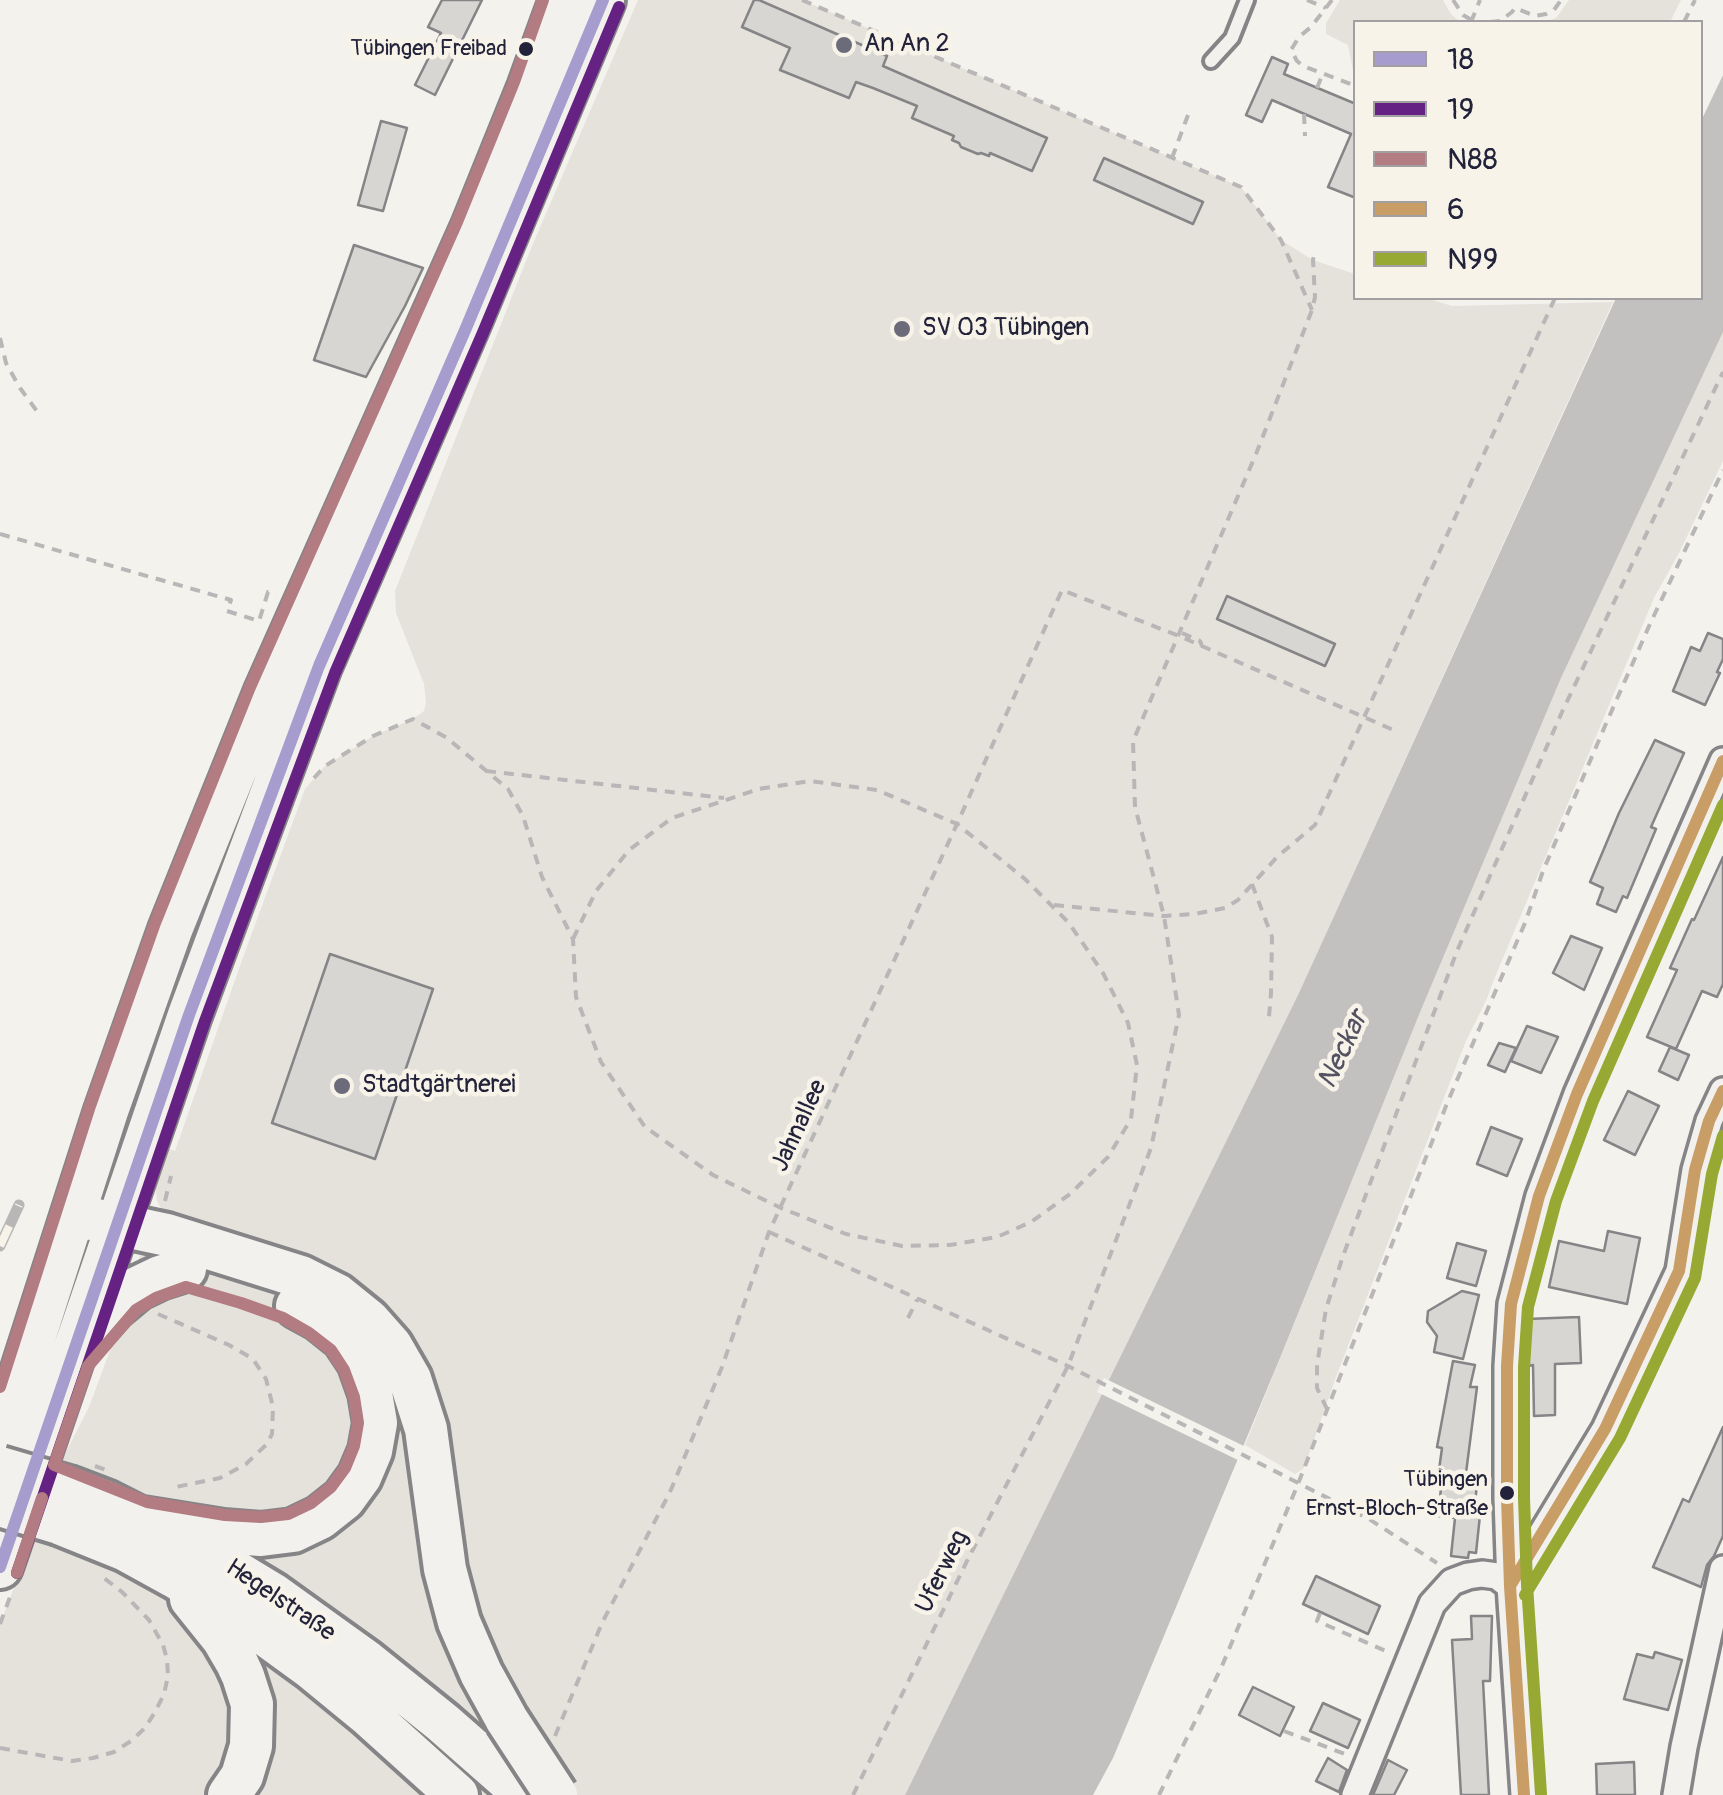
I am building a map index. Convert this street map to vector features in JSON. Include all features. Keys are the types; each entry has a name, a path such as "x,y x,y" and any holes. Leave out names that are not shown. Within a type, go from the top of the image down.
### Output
{"main road":[{"path":"0,1444 107,1111 171,930 266,694 473,229 562,0"},
{"path":"0,1567 72,1358 126,1235 189,1015 318,666 466,328 603,0"},
{"path":"72,1219 95,1243 126,1235 254,1260 301,1277 337,1295 368,1320 391,1346 410,1379 426,1429 445,1569 459,1622 481,1674 556,1795"},
{"path":"126,1235 185,1270 246,1286 290,1302 319,1318 344,1338 360,1362 372,1393 376,1423 371,1451 360,1477 344,1499 320,1518 293,1531 260,1535 223,1532 150,1503"},
{"path":"72,1358 125,1296 148,1282 185,1270"},
{"name":"Hegelstraße","path":"0,1468 252,1625 367,1714 457,1795"},
{"name":"Hegelstraße","path":"0,1504 150,1503 444,1723 524,1795"},
{"path":"175,1576 223,1639 243,1676 252,1704 251,1746 242,1776 229,1795"}],"street":[{"path":"1524,1795 1506,1498 1506,1366 1511,1304 1539,1196 1577,1094 1723,761"},
{"path":"1510,1586 1605,1429 1679,1271 1695,1170 1709,1121 1723,1091"},
{"path":"1676,1795 1723,1569"},
{"path":"1355,1795 1432,1604 1452,1582 1482,1574 1497,1576 1510,1586"}],"lane":[{"path":"1211,61 1232,38 1247,0"}],"path":[{"path":"802,0 1242,187 1281,240 1312,310"},
{"path":"1307,0 1326,8"},
{"path":"1332,0 1311,27 1298,36 1291,50 1303,66 1353,85"},
{"path":"1453,0 1470,20"},
{"path":"1501,20 1515,8 1535,16 1546,14 1561,0"},
{"path":"1317,88 1323,73"},
{"path":"1304,114 1305,136"},
{"path":"1172,158 1188,116"},
{"path":"1312,310 1315,251"},
{"path":"1050,904 1164,916 1225,908 1316,825 1554,300"},
{"name":"Uferweg","path":"853,1795 1068,1366 1151,1148 1179,1015 1164,916 1135,807 1132,740 1256,454 1312,310"},
{"path":"0,338 6,363 38,414"},
{"path":"1327,1409 1317,1388 1326,1309 1457,951 1562,712 1723,372"},
{"path":"1159,1795 1222,1666 1298,1484 1550,854 1650,624 1723,470"},
{"path":"0,534 232,600 227,611 259,621 268,592 276,594"},
{"name":"Jahnallee","path":"555,1735 602,1623 670,1492 722,1367 769,1232 1062,590 1180,634"},
{"path":"1180,634 1398,732"},
{"path":"305,789 325,766 374,736 413,719 447,738 508,789 523,816 542,877 573,939 576,998 601,1062 646,1127 714,1176 846,1234 902,1246 997,1237 1031,1222 1070,1194 1108,1157 1131,1119 1137,1065 1128,1023 1103,973 1068,923 1025,879 958,824 876,790 810,781 760,790 672,818 629,850 596,892 573,939"},
{"path":"486,771 729,799"},
{"path":"1252,884 1272,937 1269,1017"},
{"path":"126,1235 167,1196 174,1162"},
{"path":"769,1232 1068,1366 1369,1519 1430,1557 1452,1582"},
{"path":"908,1318 918,1299"},
{"path":"150,1503 188,1486 220,1478 246,1464 267,1444 274,1421 266,1379 253,1359 156,1313"},
{"path":"0,1748 72,1760 93,1758 114,1752 131,1740 156,1712 168,1676 163,1645 149,1620 97,1573"},
{"path":"1320,1612 1317,1621 1410,1662"},
{"path":"1327,1626 1331,1617"},
{"path":"1348,1635 1352,1626"},
{"path":"1284,1730 1369,1764"}],"shaded area":[{"path":"638,0 802,0 1241,187 1281,240 1313,260 1353,273 1353,300 1432,300 1452,306 1613,302 1298,995 905,1795 0,1795 0,1624 65,1454 89,1407 139,1258 162,1210 154,1175 162,1147 175,1151 305,789 325,766 424,711 424,684 396,613 395,591 532,246"},
{"path":"1340,0 1443,0 1458,20 1353,20 1353,70 1348,45 1326,34 1326,23"},
{"path":"1569,0 1681,0 1671,20 1550,20"},
{"path":"1723,332 1723,461 1654,598 1466,1041 1304,1468 1295,1474 1245,1445 1561,678"}],"water":[{"name":"Neckar","path":"1723,75 1723,332 1561,678 1113,1758 1093,1795 905,1795 1298,995 1615,300 1703,300 1703,117"}],"pier":[{"path":"1104,1378 1248,1448 1242,1462 1097,1392"}],"building":[{"path":"442,0 482,0 435,95 415,85 441,33 428,27"},
{"path":"754,0 887,56 883,66 1047,138 1032,171 990,153 978,154 961,147 952,140 954,136 912,118 917,106 873,88 856,82 849,98 780,70 790,48 742,27"},
{"path":"1272,57 1288,64 1284,74 1353,103 1353,197 1328,187 1351,134 1272,100 1262,122 1246,115"},
{"path":"381,121 407,128 383,211 358,205"},
{"path":"1104,158 1203,202 1193,224 1094,180"},
{"path":"354,245 423,268 366,377 314,360"},
{"path":"1227,596 1335,644 1325,666 1217,619"},
{"path":"1708,633 1723,639 1723,659 1705,705 1673,691 1691,647 1700,651"},
{"path":"1655,740 1684,753 1651,827 1656,829 1627,898 1623,896 1616,912 1597,904 1603,888 1590,882"},
{"path":"1723,857 1723,984 1717,997 1702,991 1676,1049 1647,1037 1677,970 1670,968"},
{"path":"1571,936 1602,948 1584,990 1553,973"},
{"name":"Stadtgärtnerei","path":"330,954 433,989 375,1159 272,1123"},
{"path":"1527,1026 1558,1037 1541,1073 1511,1061"},
{"path":"1499,1043 1516,1048 1505,1072 1488,1065"},
{"path":"1670,1047 1689,1055 1678,1080 1659,1071"},
{"path":"1628,1091 1659,1106 1635,1155 1604,1140"},
{"path":"1491,1127 1522,1139 1507,1176 1477,1164"},
{"path":"1608,1231 1640,1238 1627,1304 1549,1287 1559,1241 1604,1251"},
{"path":"1457,1243 1486,1251 1476,1286 1447,1278"},
{"path":"1462,1291 1479,1295 1463,1359 1434,1352 1437,1336 1427,1322 1428,1311"},
{"path":"1579,1317 1581,1363 1555,1364 1555,1415 1534,1416 1527,1319"},
{"path":"1453,1361 1475,1365 1470,1387 1477,1387 1466,1473 1478,1474 1474,1514 1480,1515 1476,1553 1469,1552 1468,1558 1451,1556 1455,1518 1438,1516 1443,1470 1439,1470 1442,1448 1437,1447"},
{"path":"1723,1427 1723,1536 1707,1565 1701,1587 1653,1567 1683,1499 1689,1502"},
{"path":"1316,1576 1380,1606 1368,1634 1303,1604"},
{"path":"1471,1616 1492,1616 1490,1681 1483,1681 1489,1795 1461,1795 1452,1640 1472,1639"},
{"path":"1655,1652 1682,1660 1668,1710 1624,1699 1637,1654 1653,1658"},
{"path":"1253,1687 1294,1707 1280,1736 1239,1715"},
{"path":"1323,1703 1360,1720 1348,1748 1310,1731"},
{"path":"1328,1758 1347,1770 1339,1792 1316,1781"},
{"path":"1388,1760 1407,1770 1394,1795 1373,1795"},
{"path":"1634,1762 1635,1795 1597,1795 1596,1764"}],"railway":[{"path":"0,1246 19,1205"}],"transit line":[{"name":"N88","path":"0,1387 90,1106 155,923 250,687 457,222 543,0"},
{"name":"18","path":"0,1567 189,1015 319,666 603,0"},
{"name":"19","path":"17,1573 205,1021 335,673 619,7"},
{"name":"6","path":"1524,1795 1507,1498 1511,1304 1539,1196 1577,1094 1723,761"},
{"name":"N99","path":"1541,1794 1524,1498 1528,1307 1556,1201 1593,1101 1723,805"},
{"name":"6","path":"1510,1586 1605,1429 1679,1271 1695,1170 1709,1121 1723,1091"},
{"name":"N99","path":"1525,1595 1620,1438 1695,1278 1712,1174 1723,1136"},
{"name":"N88","path":"186,1287 283,1318 331,1350 344,1370 358,1423 354,1446 331,1487 311,1503 288,1514 225,1515 147,1502 54,1465 88,1366 136,1310 186,1287"},
{"name":"N88","path":"17,1573 42,1498"}],"place":[{"name":"An An 2","path":"844,45"},
{"name":"Tübingen Freibad","path":"526,49"},
{"name":"SV 03 Tübingen","path":"902,329"},
{"name":"Stadtgärtnerei","path":"342,1086"},
{"name":"Tübingen Ernst-Bloch-Straße","path":"1507,1493"}]}
